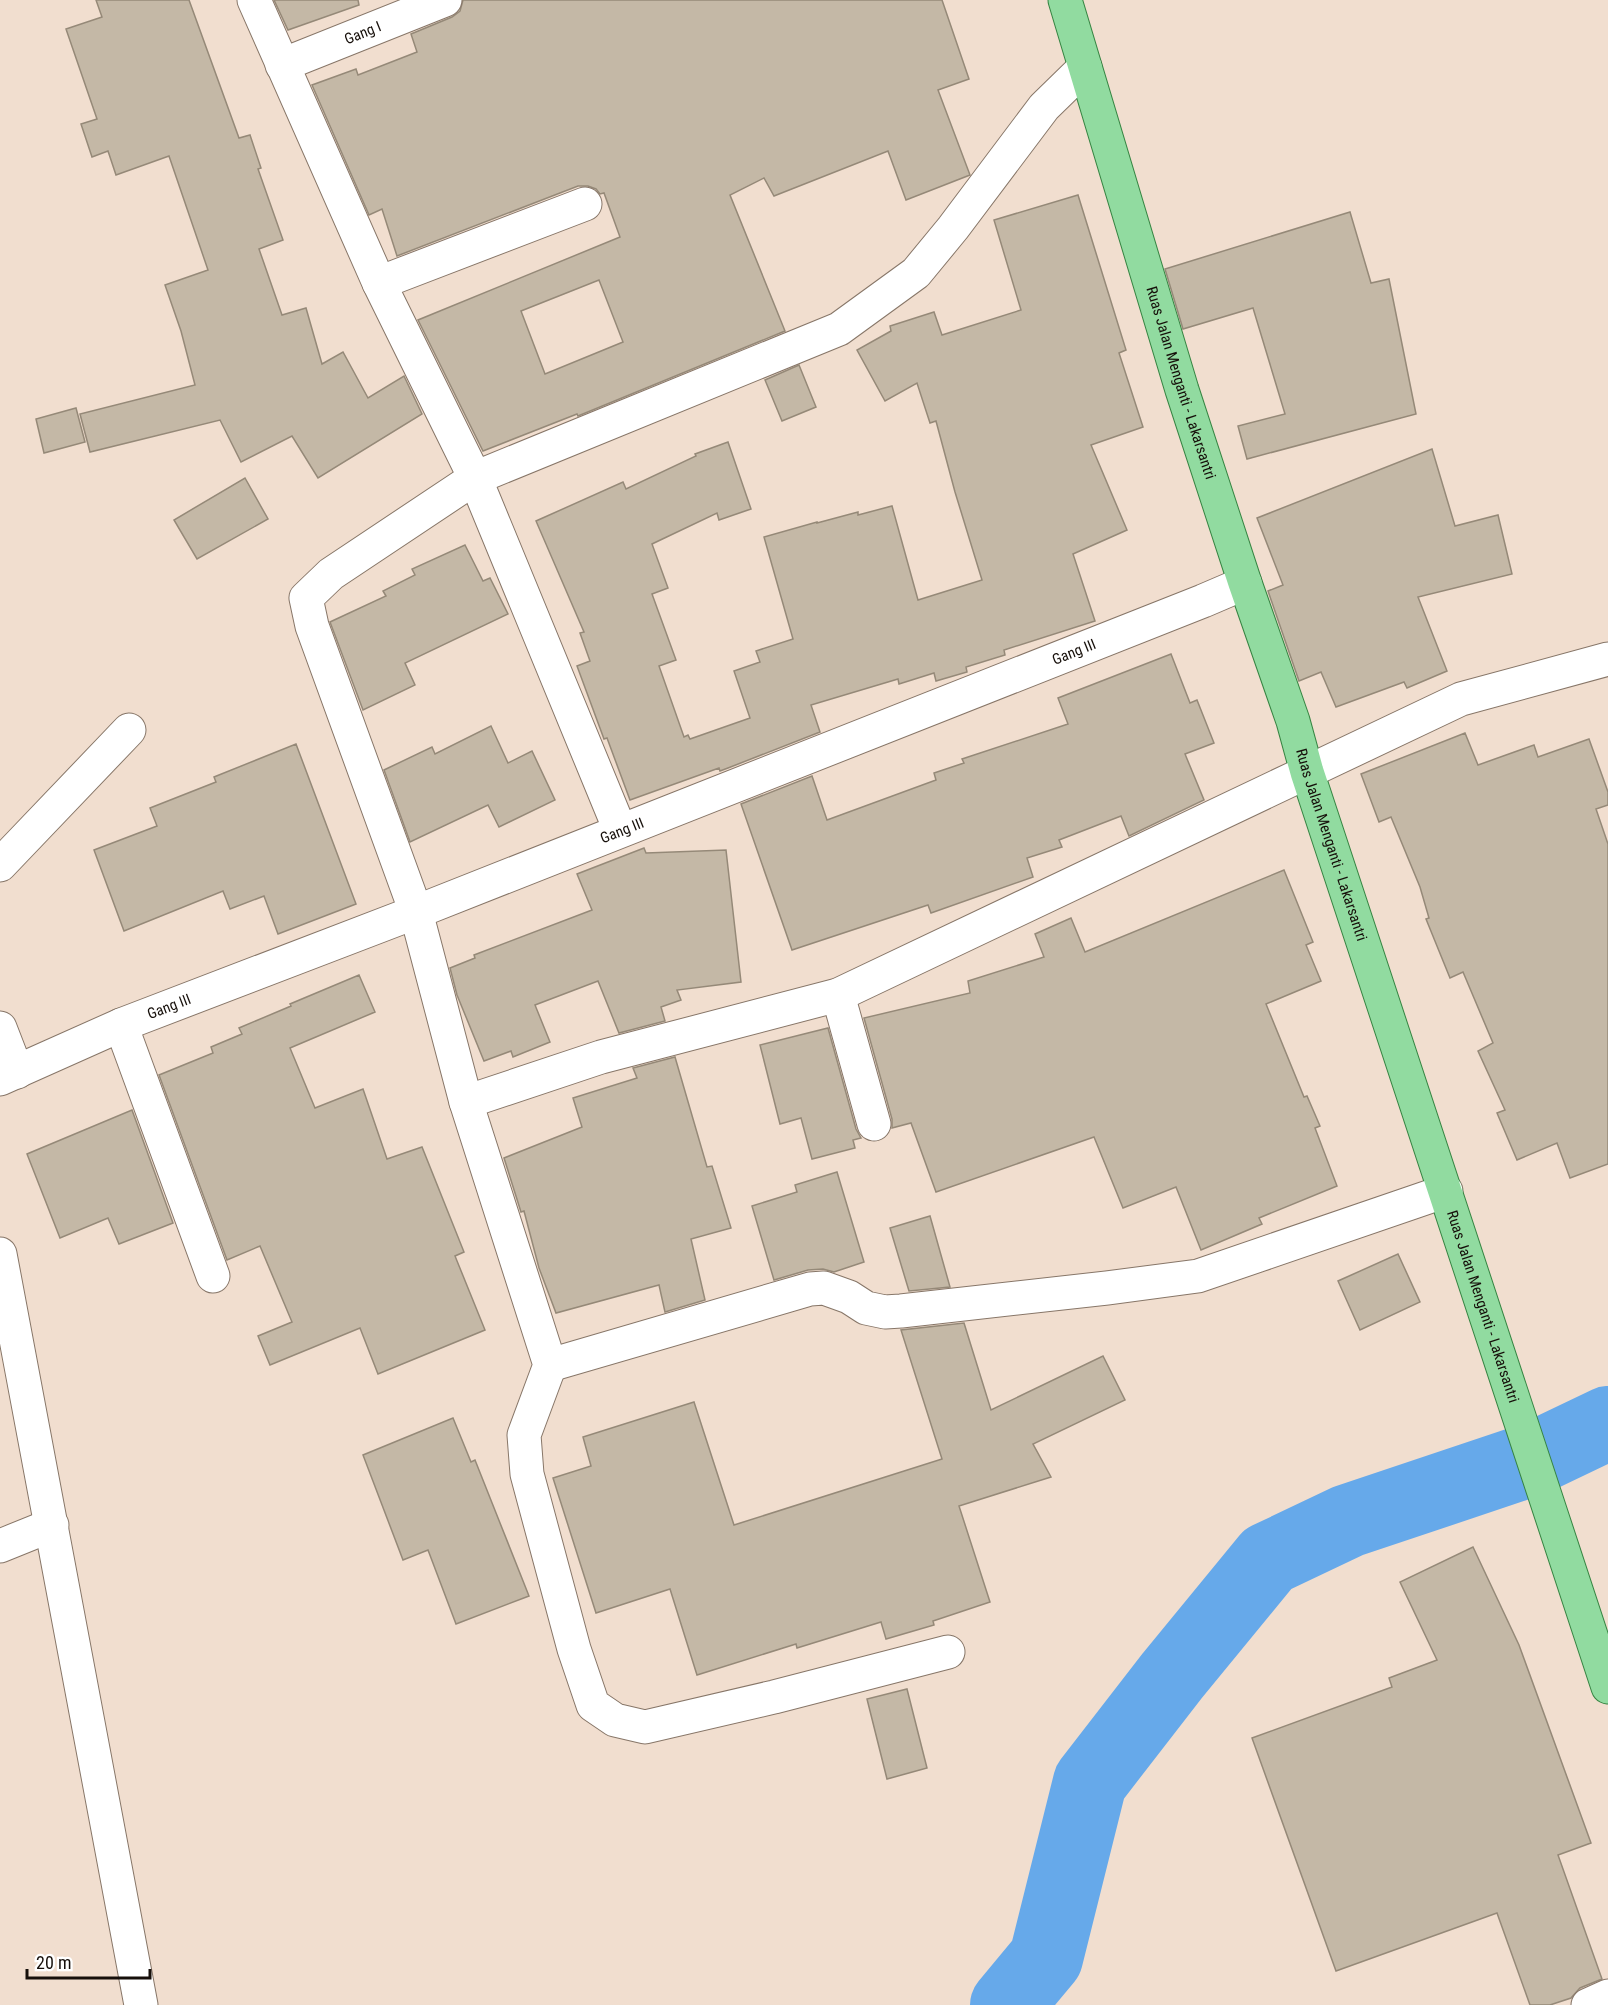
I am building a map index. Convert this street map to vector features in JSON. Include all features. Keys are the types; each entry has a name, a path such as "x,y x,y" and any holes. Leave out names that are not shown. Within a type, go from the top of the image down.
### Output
{"main road":[{"name":"Ruas Jalan Menganti - Lakarsantri","path":"1065,0 1178,379 1293,721 1307,772 1608,1687"}],"street":[{"path":"254,0 379,283 475,478 620,830"},
{"name":"Gang I","path":"282,65 445,0"},
{"path":"948,1652 645,1727 615,1720 593,1705 574,1649 527,1474 524,1435 550,1365 466,1102 416,912 312,626 306,598 331,574 475,478 839,329 916,273 953,228 1044,107 1085,67"},
{"path":"379,283 585,204"},
{"name":"Gang III","path":"8,1076 121,1025 416,912 1245,583"},
{"path":"466,1102 601,1057 838,995 1461,699 1608,658"},
{"path":"0,865 129,730"},
{"path":"838,995 874,1125"},
{"path":"121,1025 213,1276"},
{"path":"0,1028 8,1076"},
{"path":"550,1365 810,1289 824,1288 849,1297 866,1308 885,1312 1198,1276 1446,1191"},
{"path":"0,1254 141,2005"},
{"path":"0,1546 52,1525"},
{"path":"1588,2005 1608,1996"}],"building":[{"path":"96,0 189,0 239,138 250,135 261,168 258,169 283,240 259,249 282,315 306,308 322,364 343,352 368,398 404,376 422,414 318,478 292,436 241,462 220,420 90,452 80,414 195,385 181,331 165,285 208,270 169,156 116,175 108,151 92,157 81,124 97,119 66,29 102,17"},
{"path":"274,0 358,0 359,5 288,30"},
{"path":"463,0 942,0 969,79 938,90 970,175 906,200 888,151 774,196 764,178 730,195 785,331 578,416 577,414 483,451 418,320 620,237 604,193 600,194 596,189 588,186 578,186 397,256 382,209 369,215 312,85 356,69 358,75 417,52 411,34 452,17 460,11","holes":["599,280 623,342 545,374 521,311"]},
{"path":"1078,195 1126,350 1119,353 1143,427 1091,445 1127,530 1073,554 1095,621 1004,650 1005,655 966,667 967,672 936,681 934,673 899,684 898,679 811,705 820,732 720,771 719,768 630,800 577,666 590,661 580,633 584,632 536,521 623,482 626,489 696,456 695,454 728,442 751,509 719,520 717,513 652,544 668,588 652,594 676,660 659,666 684,737 688,735 690,739 750,718 734,671 760,662 756,651 793,639 764,537 858,512 858,515 892,506 918,600 982,580 936,421 930,423 917,383 885,401 857,350 891,331 890,326 934,312 942,335 1021,310 994,220"},
{"path":"1350,212 1371,283 1389,279 1416,414 1247,459 1238,426 1285,414 1253,308 1183,329 1165,269"},
{"path":"799,365 816,407 782,421 765,380"},
{"path":"76,408 85,442 44,453 36,419"},
{"path":"1432,449 1455,526 1498,515 1512,574 1418,597 1447,671 1407,688 1404,682 1336,707 1321,672 1299,681 1268,591 1283,585 1257,518"},
{"path":"245,478 268,519 197,559 174,520"},
{"path":"465,545 483,581 490,578 508,614 405,663 415,685 363,710 330,622 386,596 383,591 415,575 412,569"},
{"path":"1171,654 1190,703 1197,700 1214,743 1185,754 1204,800 1129,836 1121,816 1059,840 1062,847 1027,858 1033,877 931,913 928,905 792,950 741,804 812,776 827,820 936,780 934,773 964,763 962,759 1068,724 1058,698"},
{"path":"491,726 508,763 532,751 555,800 499,827 488,805 410,842 384,770 432,747 435,754"},
{"path":"1465,733 1478,765 1534,745 1538,757 1589,739 1608,792 1608,805 1596,809 1608,844 1608,1164 1570,1178 1557,1143 1517,1160 1497,1113 1505,1110 1478,1051 1493,1043 1463,972 1450,978 1426,919 1429,918 1420,887 1391,817 1379,822 1361,774"},
{"path":"296,744 356,904 278,934 264,896 230,909 223,891 124,931 94,850 157,826 150,808 216,782 214,777"},
{"path":"644,848 646,853 726,850 741,982 677,990 681,1000 661,1007 665,1021 619,1033 598,981 535,1005 550,1042 513,1057 511,1051 484,1061 457,995 450,968 475,958 474,955 592,910 577,874"},
{"path":"1284,870 1313,942 1306,945 1321,981 1266,1004 1304,1097 1307,1096 1320,1126 1315,1128 1337,1186 1259,1218 1262,1224 1201,1250 1176,1187 1123,1208 1094,1137 936,1192 911,1123 892,1128 892,1119 864,1018 970,993 968,981 1044,957 1035,934 1071,918 1085,952"},
{"path":"359,975 375,1012 290,1048 315,1108 363,1089 387,1159 422,1147 464,1252 455,1256 485,1330 378,1374 360,1328 270,1365 258,1336 292,1322 260,1246 227,1260 159,1075 213,1053 211,1047 242,1034 239,1028"},
{"path":"828,1028 856,1129 861,1138 853,1140 855,1148 812,1159 801,1118 780,1124 760,1045"},
{"path":"675,1057 707,1167 712,1166 731,1228 691,1239 705,1300 665,1312 659,1285 556,1313 539,1268 524,1211 521,1212 504,1158 582,1127 573,1098 637,1078 633,1068"},
{"path":"132,1110 173,1223 119,1244 108,1218 60,1238 27,1154"},
{"path":"837,1172 864,1262 834,1272 823,1269 808,1270 774,1280 752,1206 797,1192 795,1185"},
{"path":"930,1216 950,1287 909,1291 890,1228"},
{"path":"1398,1254 1420,1302 1360,1330 1338,1281"},
{"path":"964,1323 991,1410 1103,1356 1125,1400 1033,1444 1051,1477 959,1506 990,1602 933,1621 934,1625 886,1639 881,1622 797,1648 796,1644 697,1675 670,1589 596,1613 553,1478 591,1466 583,1437 694,1402 734,1525 942,1459 901,1330"},
{"path":"453,1418 471,1462 475,1460 529,1596 456,1624 428,1550 403,1560 363,1455"},
{"path":"1473,1547 1519,1645 1591,1843 1558,1855 1602,1979 1580,1988 1571,1998 1550,2005 1530,2005 1497,1913 1336,1971 1252,1738 1392,1687 1389,1678 1437,1660 1400,1582"},
{"path":"907,1689 927,1768 887,1779 867,1699"}],"waterway":[{"path":"1007,2005 1046,1958 1090,1782 1172,1676 1268,1559 1348,1521 1533,1459 1608,1423"}]}
